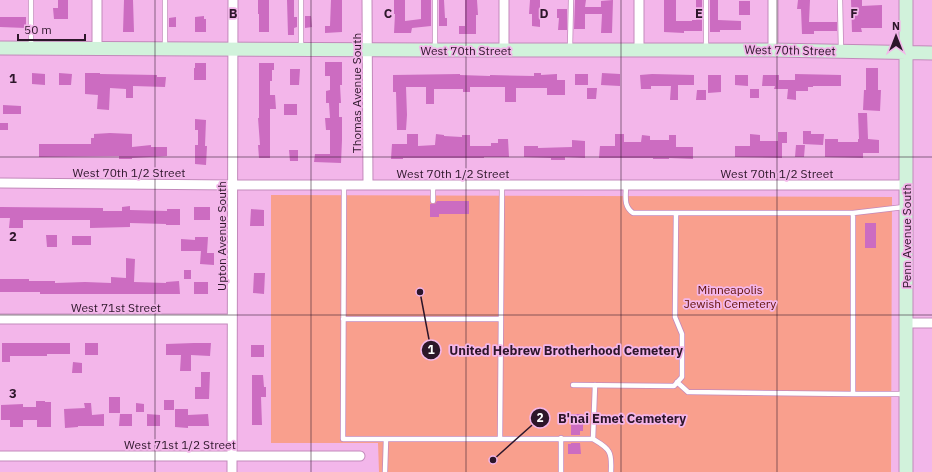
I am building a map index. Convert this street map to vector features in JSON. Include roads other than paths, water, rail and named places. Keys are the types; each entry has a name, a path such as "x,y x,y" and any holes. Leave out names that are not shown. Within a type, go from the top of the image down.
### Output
{"street":[{"path":"97,0 97,48"},
{"name":"Upton Avenue South","path":"232,472 233,0"},
{"name":"Thomas Avenue South","path":"367,0 368,185"},
{"path":"504,0 504,50"},
{"path":"639,0 639,50"},
{"path":"773,0 774,50"},
{"name":"Penn Avenue South","path":"906,0 906,472"},
{"name":"West 70th Street","path":"0,48 301,50 774,50 932,53"},
{"name":"West 70th 1/2 Street","path":"0,183 233,185 906,185"},
{"name":"West 71st Street","path":"0,319 232,320"},
{"path":"906,323 932,323"},
{"name":"West 71st 1/2 Street","path":"0,456 360,456"}],"lane":[{"path":"31,0 31,48"},
{"path":"165,0 165,49"},
{"path":"301,0 301,50"},
{"path":"435,0 435,50"},
{"path":"570,50 571,0"},
{"path":"706,0 706,50"},
{"path":"840,0 840,51"},
{"path":"344,185 343,439 593,439 602,444 609,452 611,472"},
{"path":"433,185 433,200"},
{"path":"500,439 502,185"},
{"path":"626,185 626,206 628,210 633,213 853,213 906,206"},
{"path":"573,385 674,386 682,377 682,334 675,317 676,213"},
{"path":"853,213 853,394"},
{"path":"344,319 501,320"},
{"path":"677,382 688,392 906,394"},
{"path":"593,439 594,385"},
{"path":"561,438 561,472"},
{"path":"385,472 386,439"}],"place":[{"name":"United Hebrew Brotherhood Cemetery","path":"420,292"},
{"name":"B'nai Emet Cemetery","path":"493,460"}],"park label":[{"name":"Minneapolis Jewish Cemetery","path":"730,296"}]}
